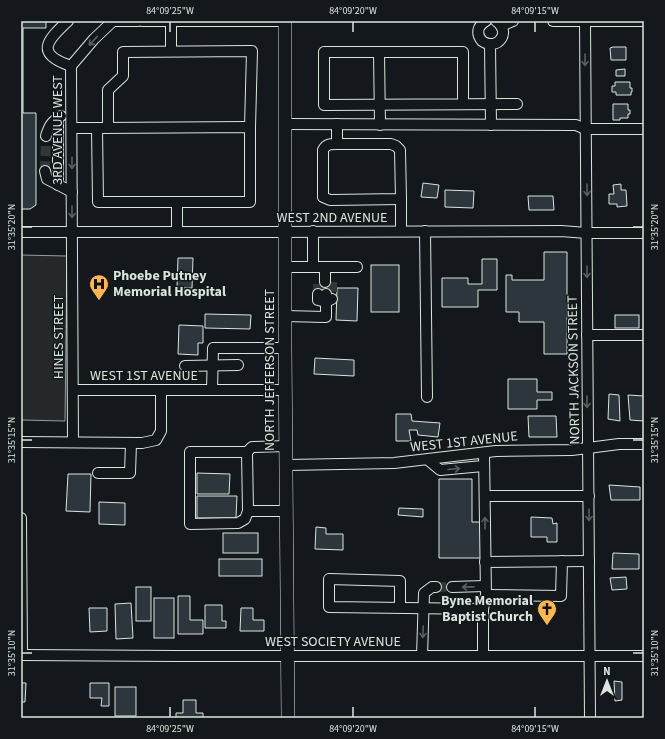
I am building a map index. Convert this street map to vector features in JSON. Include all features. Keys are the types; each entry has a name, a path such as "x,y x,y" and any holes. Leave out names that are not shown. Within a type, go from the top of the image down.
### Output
{"main road":[{"name":"NORTH JEFFERSON STREET","path":"285,21 285,348 288,718"}],"street":[{"path":"68,21 52,35 49,40 48,48 49,55 54,59 72,66"},
{"name":"3RD AVENUE WEST","path":"72,232 72,66 94,39 113,21 138,21"},
{"path":"142,21 285,21"},
{"path":"171,21 171,51"},
{"path":"486,21 480,25 478,34 482,41 490,45 500,40 503,33 499,23 513,21"},
{"path":"553,21 644,21"},
{"name":"NORTH JACKSON STREET","path":"585,21 590,718"},
{"path":"490,45 491,125"},
{"path":"97,128 98,202 250,202 252,51 123,52 124,76 108,90 108,128"},
{"path":"463,104 463,52 324,52 324,105 517,104"},
{"path":"379,52 380,124"},
{"path":"46,136 49,126 58,118 72,110"},
{"path":"58,118 58,185"},
{"path":"285,124 576,125 585,129 644,129"},
{"path":"337,124 337,144"},
{"path":"72,128 250,127"},
{"path":"401,199 330,200 323,197 322,150 328,144 391,144 400,150 401,199 401,231"},
{"path":"45,171 47,178 72,192"},
{"path":"176,232 177,202"},
{"path":"313,231 313,267"},
{"path":"425,231 427,397"},
{"name":"WEST 2ND AVENUE","path":"21,232 561,231 587,233 644,233"},
{"name":"HINES STREET","path":"72,232 73,442"},
{"path":"286,267 313,267 325,277 357,267"},
{"path":"286,316 326,317 326,296"},
{"path":"587,335 644,335"},
{"path":"212,390 213,348 285,348"},
{"path":"185,366 238,366"},
{"name":"WEST 1ST AVENUE","path":"73,390 286,390"},
{"path":"21,442 142,443 156,440 161,431 161,390"},
{"path":"98,473 130,473 131,443"},
{"name":"WEST 1ST AVENUE","path":"287,465 359,464 428,460 496,451 588,448 619,444 644,444"},
{"path":"247,452 248,511 245,519 238,523 190,524 190,452 247,452 252,447 286,446"},
{"path":"483,656 483,609 485,591 484,453"},
{"path":"428,460 440,470 484,466"},
{"path":"485,496 589,496"},
{"path":"248,511 287,511"},
{"path":"21,518 21,655"},
{"path":"452,587 485,591 562,596 562,561"},
{"path":"485,562 589,561"},
{"path":"400,608 400,581 329,580 329,607 400,608 424,608 483,609"},
{"path":"422,656 424,593 432,587 436,587"},
{"name":"WEST SOCIETY AVENUE","path":"21,655 644,656"}],"shaded area":[{"path":"21,255 67,256 65,421 21,420"}],"building":[{"path":"21,21 46,21 46,28 23,28 23,113 36,113 36,205 30,209 21,209"},
{"path":"626,47 626,60 611,60 610,48"},
{"path":"625,69 625,76 616,76 616,70"},
{"path":"615,82 630,82 630,88 632,88 631,95 616,95 616,92 612,92 612,86 615,86"},
{"path":"613,104 628,104 630,114 628,114 628,118 613,120"},
{"path":"423,183 439,185 437,198 421,197"},
{"path":"621,184 621,190 626,190 627,206 617,207 617,204 609,204 609,194 614,194 613,185"},
{"path":"445,190 474,191 473,208 445,207"},
{"path":"528,196 553,196 554,210 529,210"},
{"path":"544,252 567,252 567,354 544,354 544,322 519,322 519,312 506,312 506,275 512,275 512,280 544,280"},
{"path":"178,258 193,258 192,288 177,288"},
{"path":"482,259 497,259 497,290 478,290 478,307 442,307 442,278 468,278 468,284 482,284"},
{"path":"371,265 399,265 399,312 371,312"},
{"path":"337,288 358,288 357,321 336,320"},
{"path":"205,314 251,315 250,329 205,328"},
{"path":"615,315 639,315 639,328 615,328"},
{"path":"179,325 203,326 203,343 198,343 198,355 178,354"},
{"path":"315,358 354,360 354,376 314,374"},
{"path":"508,379 537,379 537,392 552,392 552,400 537,400 537,409 508,409"},
{"path":"609,394 619,395 620,421 608,419"},
{"path":"628,395 644,396 644,421 630,420"},
{"path":"396,414 411,414 412,421 440,423 438,437 418,435 417,430 409,430 411,441 396,441"},
{"path":"528,416 556,416 557,437 529,437"},
{"path":"197,473 230,474 229,494 197,494"},
{"path":"68,474 91,474 90,512 66,511"},
{"path":"439,479 472,479 472,522 481,522 481,558 439,558"},
{"path":"609,485 640,487 640,500 611,500"},
{"path":"197,496 237,496 236,518 197,518"},
{"path":"99,502 125,503 125,525 99,524"},
{"path":"399,508 423,509 423,517 398,515"},
{"path":"531,517 552,518 553,524 557,523 557,542 547,542 547,537 531,537"},
{"path":"316,527 326,528 326,534 343,534 343,550 315,549"},
{"path":"223,533 258,533 258,553 223,553"},
{"path":"613,553 639,554 639,569 612,569"},
{"path":"219,559 262,559 262,576 219,576"},
{"path":"626,577 627,589 612,590 610,578"},
{"path":"136,587 151,587 151,621 136,621"},
{"path":"178,596 190,596 190,620 203,620 203,634 178,634"},
{"path":"154,598 174,598 174,638 154,638"},
{"path":"131,603 133,638 116,639 115,604"},
{"path":"205,605 222,605 222,621 226,621 226,628 205,628"},
{"path":"89,608 107,608 107,631 90,632"},
{"path":"241,608 253,608 253,620 264,620 264,631 240,631"},
{"path":"614,681 622,682 622,700 615,701"},
{"path":"21,683 26,683 25,702 21,702"},
{"path":"90,683 109,683 109,706 101,706 102,698 90,698"},
{"path":"115,687 136,687 136,716 115,716"},
{"path":"183,700 196,700 196,713 203,713 203,718 176,718 176,713 183,713"}],"tunnel":[{"path":"45,171 46,136"},
{"path":"318,282 318,294"},
{"path":"332,282 332,294"},
{"path":"436,587 452,587"}],"place":[{"name":"Phoebe Putney Memorial Hospital","path":"99,301"},
{"name":"Byne Memorial Baptist Church","path":"547,626"}]}
